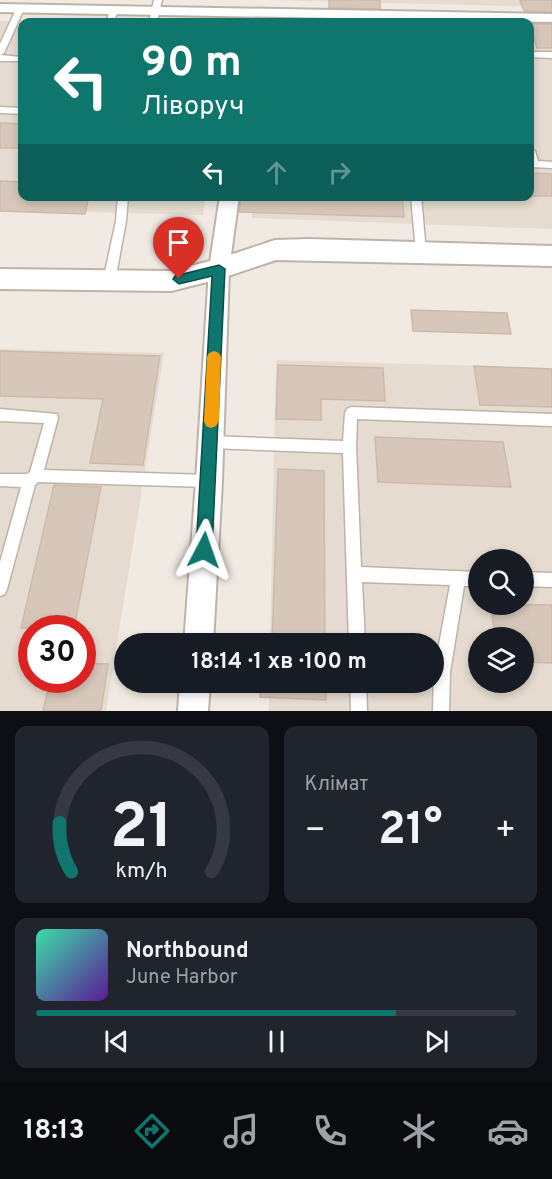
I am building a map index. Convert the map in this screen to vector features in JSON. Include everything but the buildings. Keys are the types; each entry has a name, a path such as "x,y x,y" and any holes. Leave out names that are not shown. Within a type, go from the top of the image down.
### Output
{"street":[{"path":"0,8 112,16 156,11 250,12 384,18"},
{"path":"534,19 552,18"},
{"path":"199,633 219,269 229,201"},
{"path":"2,283 171,282 219,269 274,250 552,256"},
{"path":"193,711 194,693"}],"lane":[{"path":"0,52 20,9"},
{"path":"534,55 552,55"},
{"path":"0,58 18,59"},
{"path":"0,110 18,111"},
{"path":"534,164 552,165"},
{"path":"109,281 123,201"},
{"path":"417,201 422,252"},
{"path":"357,633 349,447 351,413 552,420"},
{"path":"0,415 52,418 0,589"},
{"path":"210,442 349,447"},
{"path":"0,480 33,478 209,481"},
{"path":"355,574 468,579"},
{"path":"441,711 442,672 458,579"},
{"path":"534,579 552,580"},
{"path":"358,693 359,711"}],"shaded area":[{"path":"269,0 552,0 552,7"},
{"path":"0,21 18,21 18,201 205,201 203,215 0,210"},
{"path":"534,27 552,28 552,229 252,218 253,201 534,201"},
{"path":"0,349 164,353 119,633 114,633 114,662 106,711 0,711"},
{"path":"276,360 552,368 552,711 269,711 269,693 444,693 444,633 270,633"}],"slow traffic":[{"path":"211,421 214,357"}],"route":[{"path":"179,279 219,269 204,550"}]}
